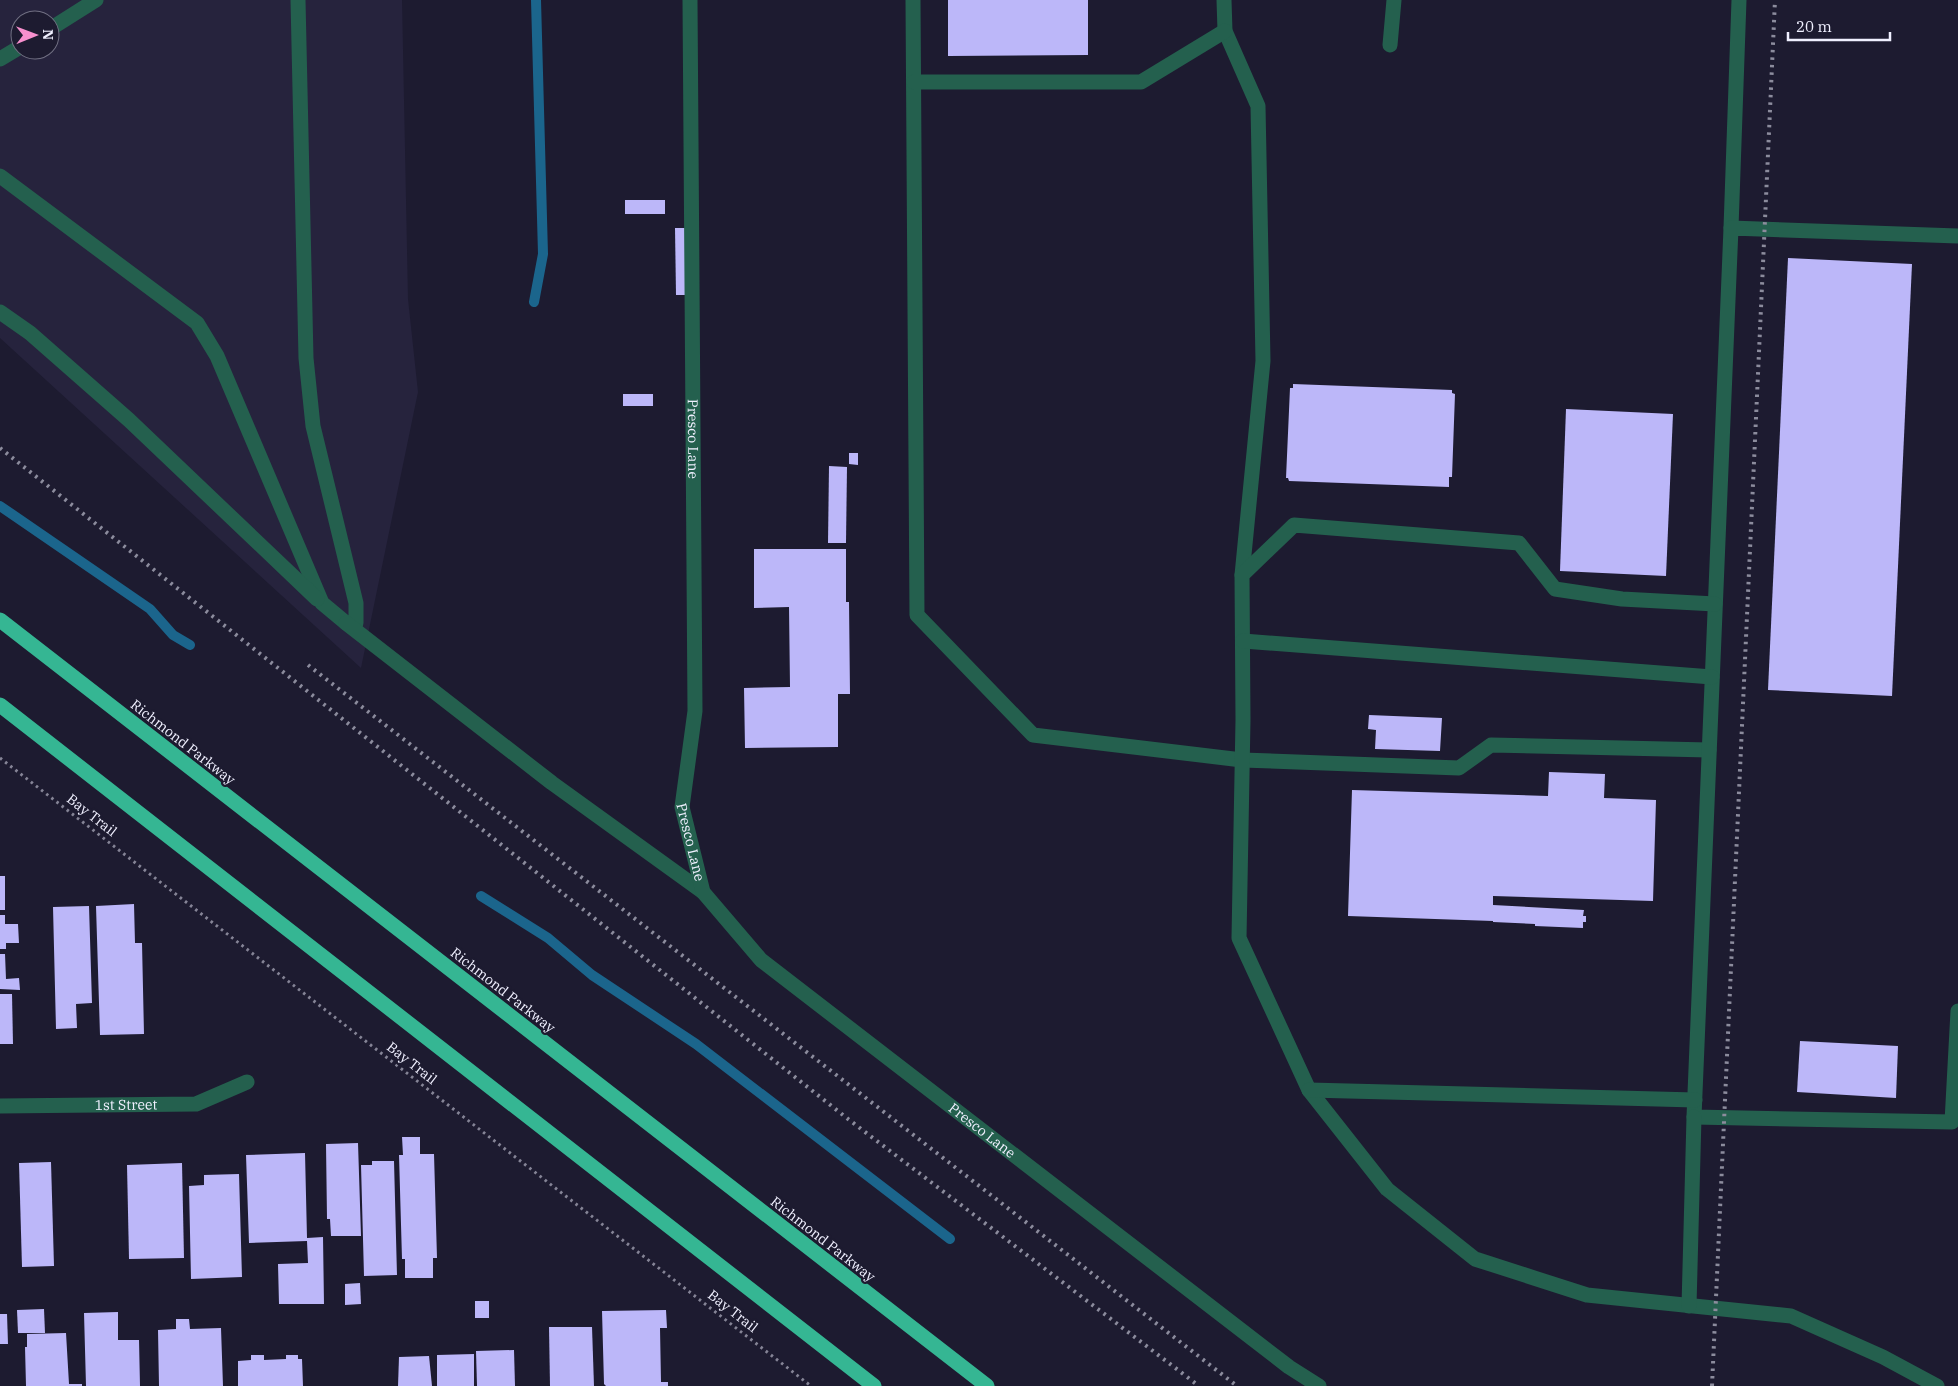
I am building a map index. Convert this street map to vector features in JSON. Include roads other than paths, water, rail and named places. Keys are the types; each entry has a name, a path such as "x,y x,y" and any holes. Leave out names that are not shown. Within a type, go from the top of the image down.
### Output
{"highway":[{"name":"Richmond Parkway","path":"0,620 987,1386"},
{"path":"0,705 874,1386"}],"street":[{"path":"60,23 96,0"},
{"path":"298,0 306,358 313,426 356,603 356,623 346,623"},
{"name":"Presco Lane","path":"690,0 696,711 682,808 703,892 761,960 1281,1360 1320,1386"},
{"path":"913,0 917,615 1033,736 1242,760 1459,768 1491,745 1709,750"},
{"path":"1224,0 1225,31 1258,106 1263,361 1242,574 1243,641 1239,938 1309,1090 1387,1189 1475,1259 1587,1296 1791,1316 1883,1357 1937,1386"},
{"path":"1390,45 1394,0"},
{"path":"1690,1306 1694,1116 1740,0"},
{"path":"914,82 1141,82 1225,31"},
{"path":"0,176 198,323 217,356 322,603"},
{"path":"1731,228 1958,236"},
{"path":"0,312 30,334 129,420 322,603 346,623 552,783 703,892"},
{"path":"1242,574 1294,525 1519,543 1555,589 1622,599 1715,604"},
{"path":"1243,641 1712,677"},
{"path":"1694,1116 1952,1122 1958,1011"},
{"name":"1st Street","path":"0,1106 196,1104 247,1082"},
{"path":"1309,1090 1695,1100"}],"waterway":[{"path":"534,302 543,254 536,0"},
{"path":"0,506 150,609 173,635 190,645"},
{"path":"481,896 548,938 592,975 696,1044 950,1239"}],"railway":[{"path":"1712,1386 1775,0"},
{"path":"0,448 848,1119 1199,1386"},
{"path":"308,665 1237,1386"}]}
